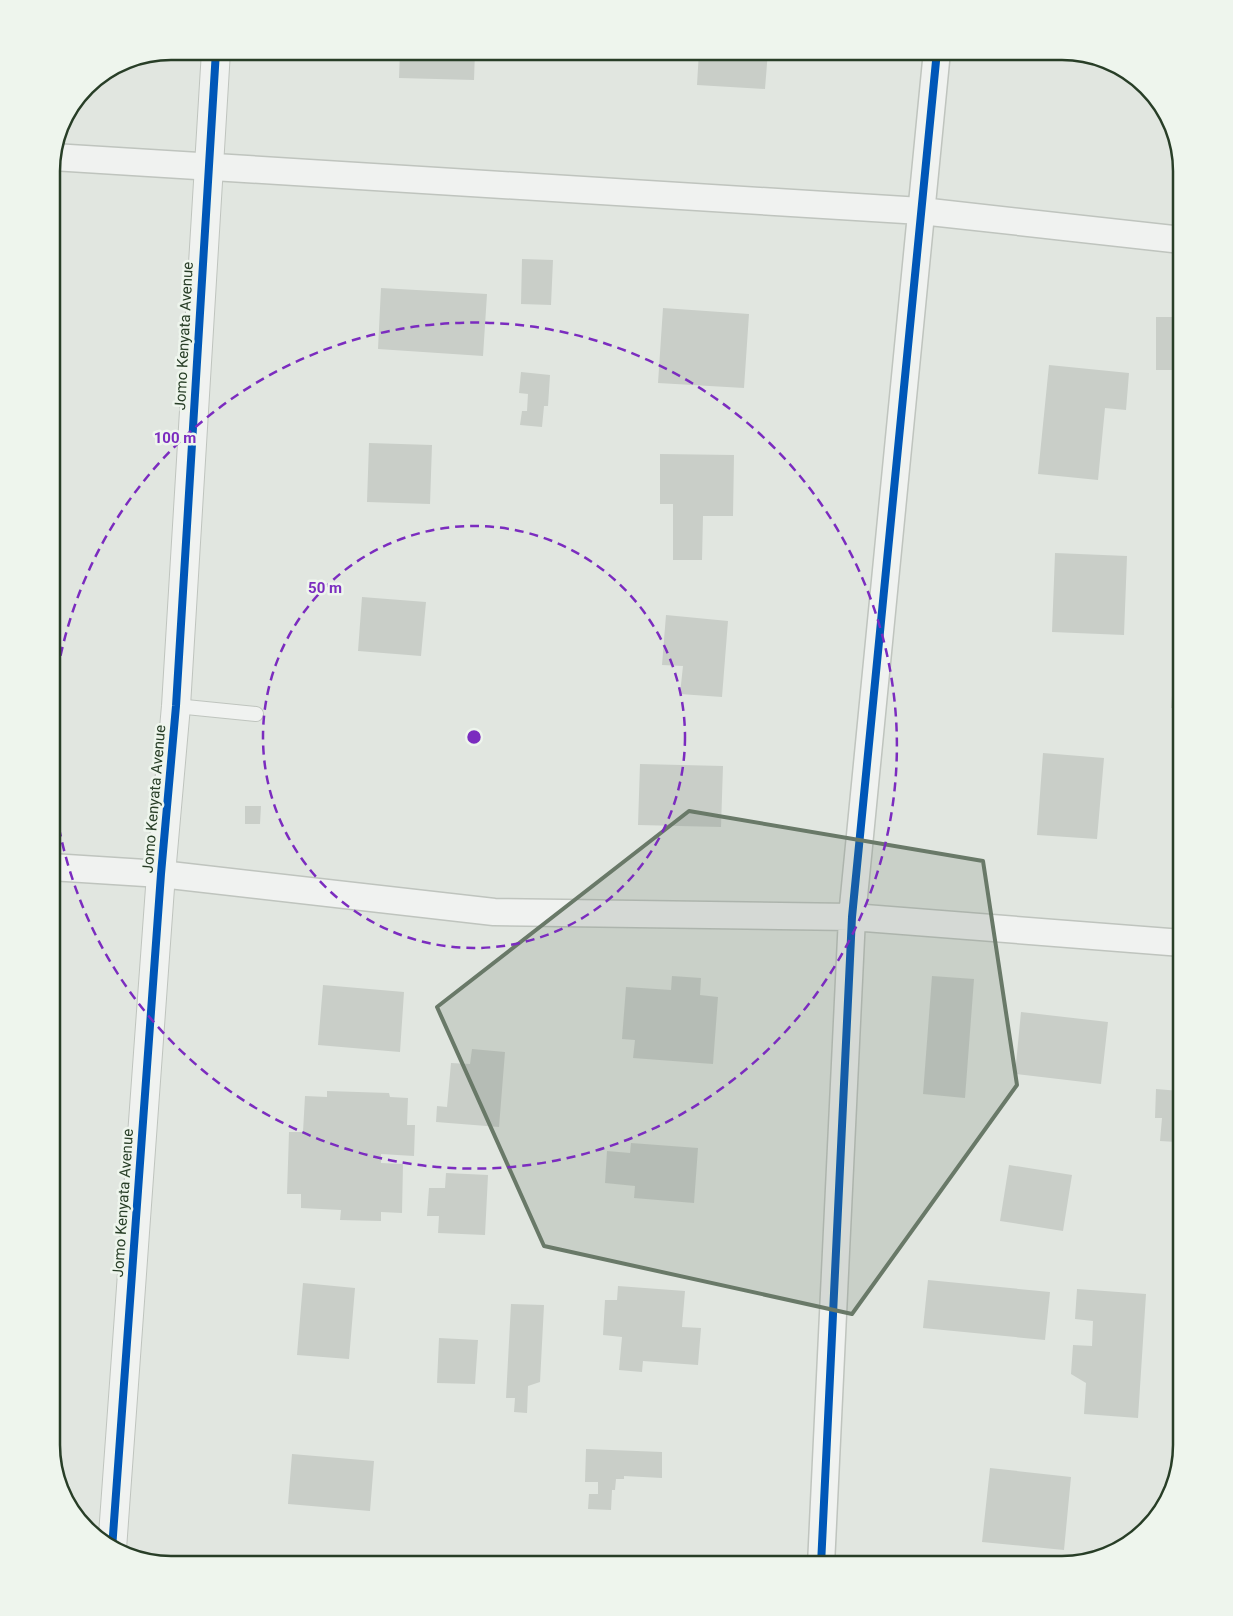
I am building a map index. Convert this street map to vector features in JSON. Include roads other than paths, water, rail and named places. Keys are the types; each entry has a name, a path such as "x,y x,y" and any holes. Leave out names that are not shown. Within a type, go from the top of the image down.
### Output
{"street":[{"name":"Jomo Kenyata Avenue","path":"113,1539 161,874 176,706 215,60"},
{"path":"821,1556 852,917 936,60"},
{"path":"61,158 921,211 1173,239"},
{"path":"60,868 161,874 494,912 852,917 1173,942"}],"lane":[{"path":"176,706 256,714"}]}
